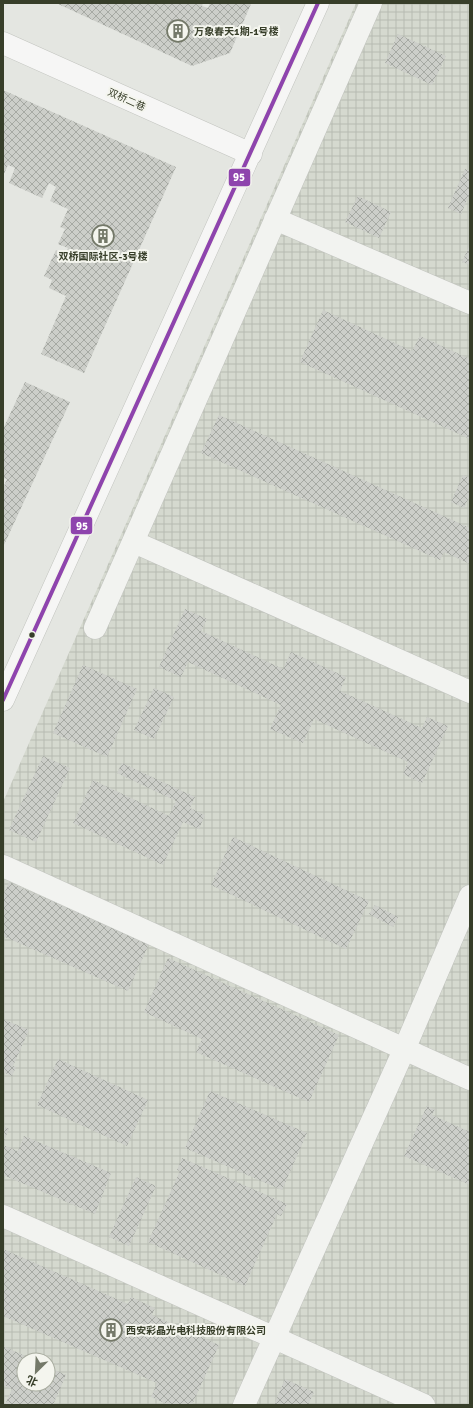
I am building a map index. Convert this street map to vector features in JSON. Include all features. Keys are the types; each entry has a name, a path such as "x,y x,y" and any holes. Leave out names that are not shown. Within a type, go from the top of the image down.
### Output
{"street":[{"path":"3,700 318,3"},
{"path":"95,628 371,3"},
{"name":"双桥二巷","path":"3,44 251,154"},
{"path":"275,219 470,304"},
{"path":"134,542 470,692"},
{"path":"3,866 470,1079"},
{"path":"244,1405 404,1050 470,896"},
{"path":"3,1216 424,1405"}],"shaded area":[{"path":"356,3 470,3 470,1405 3,1405 3,802"}],"building":[{"name":"万象春天1期-1号楼","path":"56,3 203,3 202,6 208,8 210,3 251,4 230,53 192,66"},
{"path":"398,34 446,56 432,85 385,63"},
{"name":"双桥国际社区-3号楼","path":"3,90 176,167 84,373 41,354 66,296 49,288 52,280 44,276 56,250 65,254 68,248 58,244 65,229 60,227 68,209 50,201 56,187 49,183 42,198 9,183 15,168 8,165 3,176"},
{"path":"465,169 470,171 470,193 461,214 448,208"},
{"path":"358,196 391,212 379,238 345,222"},
{"path":"470,244 470,265 462,262"},
{"path":"323,310 412,351 420,336 470,359 470,439 300,362"},
{"path":"25,382 70,402 3,547 3,488 7,479 3,478 3,426 4,427"},
{"path":"219,415 470,528 470,564 444,552 440,560 201,453"},
{"path":"463,475 470,478 470,495 464,508 451,502"},
{"path":"185,609 207,619 201,631 283,669 291,652 346,677 340,691 422,728 427,717 448,726 422,783 403,774 408,762 314,719 303,743 270,729 281,705 188,662 181,677 159,667"},
{"path":"83,665 137,689 107,757 53,733"},
{"path":"154,688 174,697 154,739 134,730"},
{"path":"43,756 70,768 36,842 9,830"},
{"path":"122,763 195,797 190,808 205,815 199,829 183,822 163,865 73,823 93,780 169,816 176,801 117,773"},
{"path":"233,837 369,901 346,949 211,885"},
{"path":"9,882 149,944 128,991 3,936 3,896"},
{"path":"375,905 398,917 393,927 369,914"},
{"path":"168,958 339,1035 309,1102 196,1052 202,1039 144,1012"},
{"path":"3,1019 29,1030 13,1066 16,1067 12,1076 3,1072"},
{"path":"58,1059 148,1100 127,1146 37,1105"},
{"path":"210,1091 307,1133 282,1190 185,1148"},
{"path":"427,1106 435,1110 432,1115 470,1132 470,1185 404,1156"},
{"path":"3,1126 9,1129 3,1143"},
{"path":"24,1136 111,1173 95,1214 3,1175 3,1145 18,1151"},
{"path":"182,1158 287,1204 281,1216 277,1214 245,1286 148,1242 180,1171 177,1170"},
{"path":"136,1177 156,1186 129,1246 109,1237"},
{"name":"西安彩晶光电科技股份有限公司","path":"3,1249 128,1304 131,1297 155,1308 152,1315 219,1345 192,1405 169,1405 151,1397 157,1383 3,1316"},
{"path":"3,1346 16,1352 16,1392 56,1392 56,1371 66,1375 53,1405 5,1405 12,1389 3,1385"},
{"path":"285,1379 314,1392 308,1405 274,1405"}],"transit line":[{"name":"95","path":"3,700 318,3"}],"place":[{"name":"万象春天1期-1号楼","path":"178,31"},
{"name":"双桥国际社区-3号楼","path":"103,236"},
{"name":"西安彩晶光电科技股份有限公司","path":"111,1330"}]}
